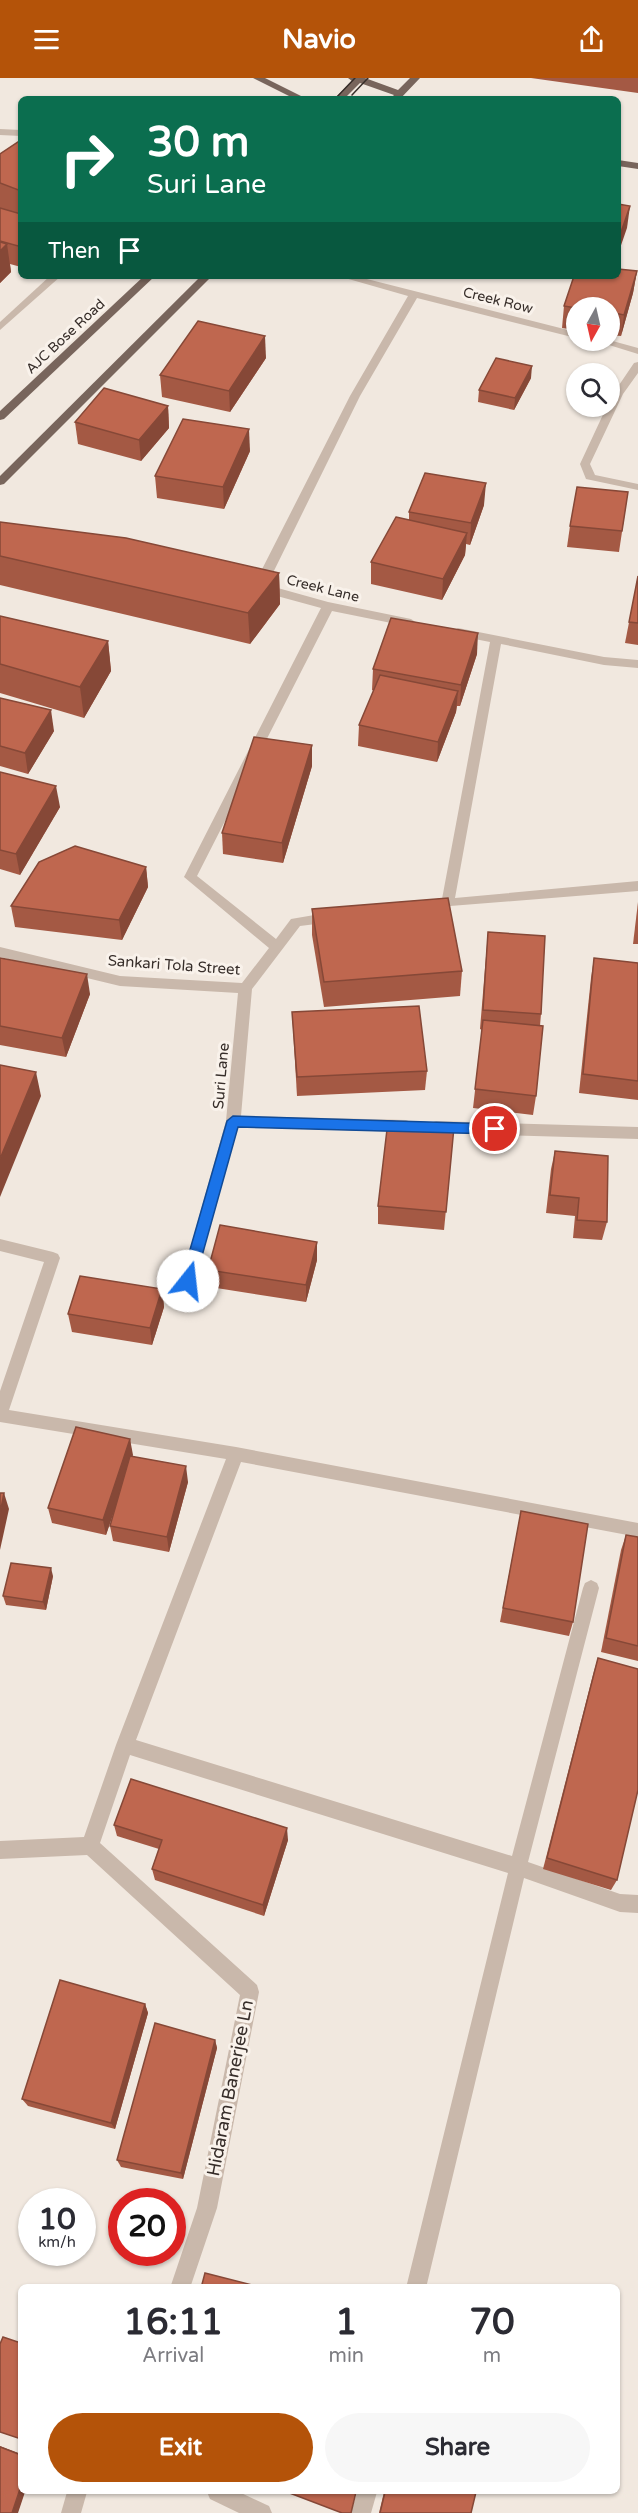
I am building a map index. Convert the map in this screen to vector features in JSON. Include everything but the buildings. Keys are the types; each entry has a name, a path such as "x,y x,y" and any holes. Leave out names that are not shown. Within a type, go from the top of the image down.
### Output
{"main road":[{"path":"258,78 296,96"},
{"path":"398,96 415,78"},
{"path":"342,96 357,79 395,96"},
{"path":"621,163 638,166"},
{"name":"AJC Bose Road","path":"0,417 147,279"},
{"path":"0,482 204,279"}],"street":[{"path":"0,132 18,133"},
{"path":"0,327 53,279"},
{"name":"Creek Row","path":"355,279 566,332"},
{"name":"Creek Lane","path":"414,294 355,396 254,586 328,606 429,626"},
{"path":"620,346 638,351"},
{"path":"638,365 618,394 585,464 590,477 638,487"},
{"path":"277,947 190,877 328,606"},
{"path":"451,631 604,661 638,664"},
{"path":"448,903 496,640"},
{"path":"413,907 638,886"},
{"name":"Sankari Tola Street","path":"0,952 120,981 245,988 296,922 343,916"},
{"name":"Suri Lane","path":"245,988 233,1121 638,1133"},
{"path":"188,1281 233,1121"},
{"path":"0,1245 53,1258 0,1415 236,1454 638,1530"},
{"path":"0,1850 90,1846 125,1745 236,1454"},
{"path":"417,2284 518,1867 591,1588"},
{"path":"125,1745 518,1867 620,1903 638,1904"},
{"name":"Hidaram Banerjee Ln","path":"90,1846 250,1992 207,2208 181,2284"},
{"path":"71,2513 76,2494"},
{"path":"221,2494 262,2513"},
{"path":"362,2513 367,2494"}],"tram line":[{"path":"338,96 355,78"},
{"path":"352,95 368,78"}],"route":[{"path":"188,1281 233,1121 495,1129"}]}
